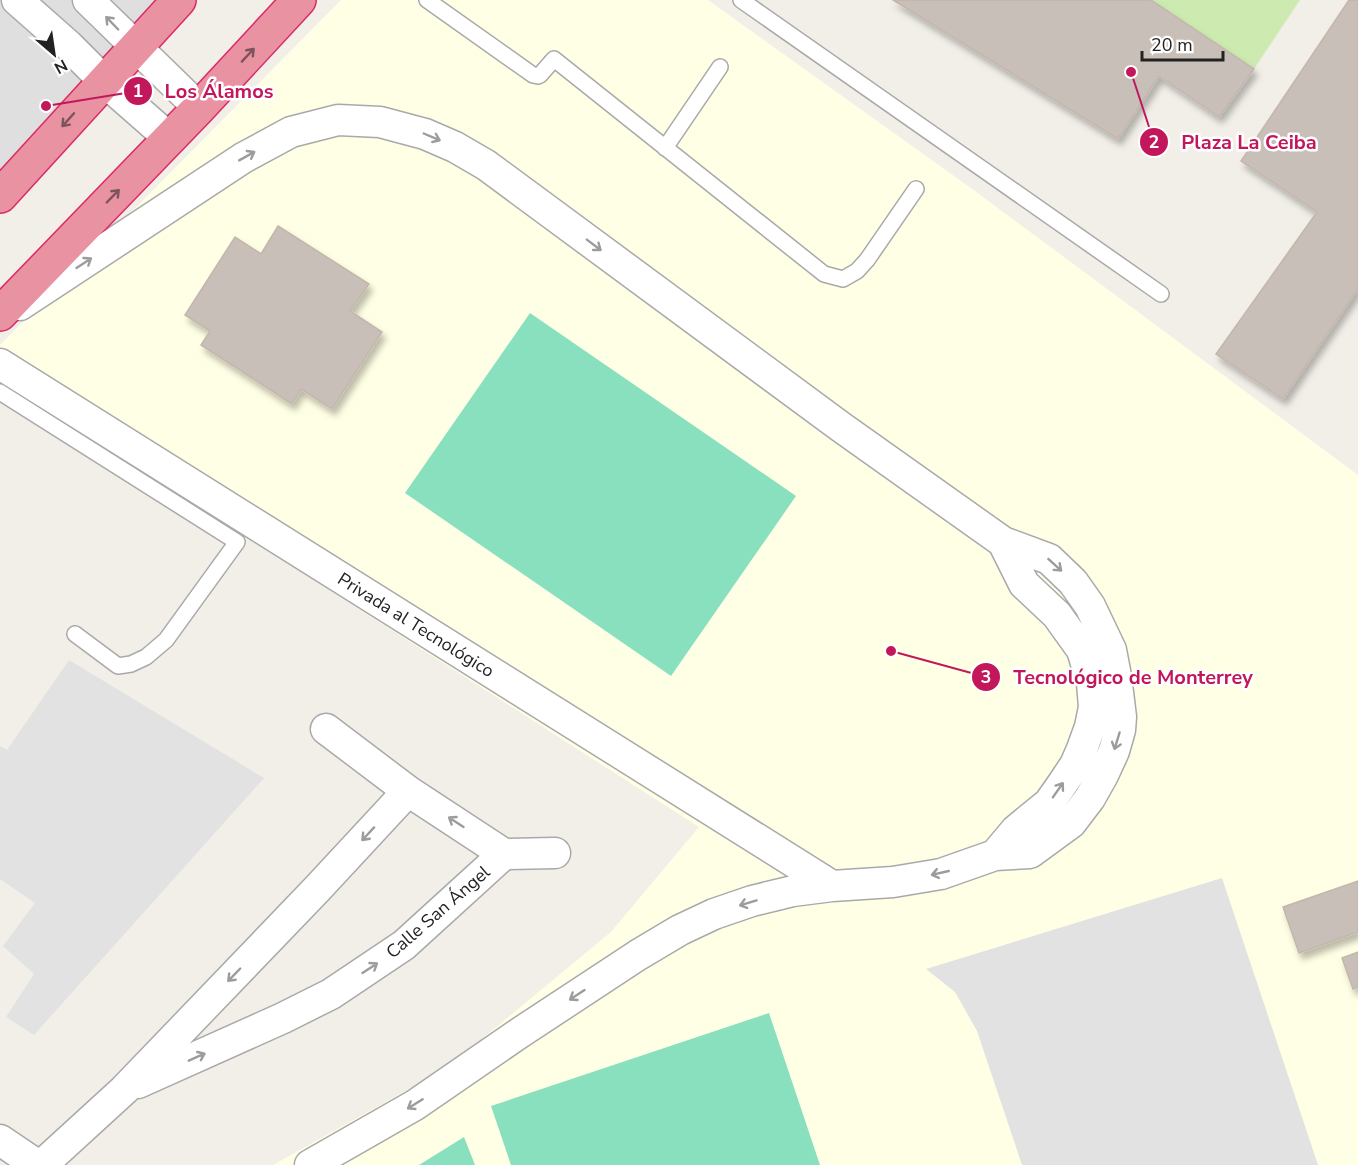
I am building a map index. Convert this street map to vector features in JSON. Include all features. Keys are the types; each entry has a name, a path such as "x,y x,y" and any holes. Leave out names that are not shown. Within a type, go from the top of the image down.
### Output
{"highway":[{"path":"0,196 179,0"},
{"path":"0,316 299,0"}],"street":[{"path":"17,0 169,138"},
{"path":"88,0 199,108"},
{"path":"0,316 243,158 291,132 338,120 380,122 425,134 455,147 486,165 841,428 1003,542 1024,584 1057,615 1082,650 1092,683 1094,707 1083,749 1049,803 1016,830 995,855 941,874 893,882 793,891 752,901 714,914 680,930 638,955 415,1105 310,1165"},
{"name":"Privada al Tecnológico","path":"0,364 832,886"},
{"path":"326,729 408,791"},
{"name":"Calle San Ángel","path":"42,1165 124,1090 408,791 504,854 404,945 331,994 124,1090"},
{"path":"504,854 555,854"},
{"path":"0,1140 36,1165"}],"lane":[{"path":"427,0 533,75 540,75 554,59 824,274 843,279 857,271 916,189"},
{"path":"741,0 1161,294"},
{"path":"665,148 720,68"},
{"path":"0,392 237,543 166,640 146,657 131,664 118,666 75,634"}],"shaded area":[{"path":"0,0 185,0 0,212"},
{"path":"341,0 708,0 975,191 1358,475 1358,1165 273,1165 448,1067 611,932 699,827 0,379 0,345"},
{"path":"69,660 264,778 34,1035 6,1017 34,974 3,946 35,903 0,879 0,746 7,750"},
{"path":"1222,878 1318,1165 1022,1165 977,1031 955,992 926,969"}],"green space":[{"path":"1151,0 1300,0 1254,69"},
{"path":"530,313 796,496 671,676 405,493"},
{"path":"769,1013 820,1165 511,1165 491,1106"},
{"path":"464,1137 475,1165 419,1165"}],"building":[{"path":"893,0 1151,0 1254,69 1219,117 1159,76 1118,139"},
{"path":"1349,0 1358,0 1358,289 1283,399 1216,354 1317,212 1241,161"},
{"path":"278,226 369,284 350,311 382,332 332,409 301,389 292,404 201,345 210,331 185,315 235,237 261,254"},
{"path":"1358,881 1358,932 1299,953 1283,907"},
{"path":"1358,952 1358,987 1353,989 1342,958"}],"place":[{"name":"Plaza La Ceiba","path":"1131,72"},
{"name":"Los Álamos","path":"46,106"},
{"name":"Tecnológico de Monterrey","path":"891,651"}]}
